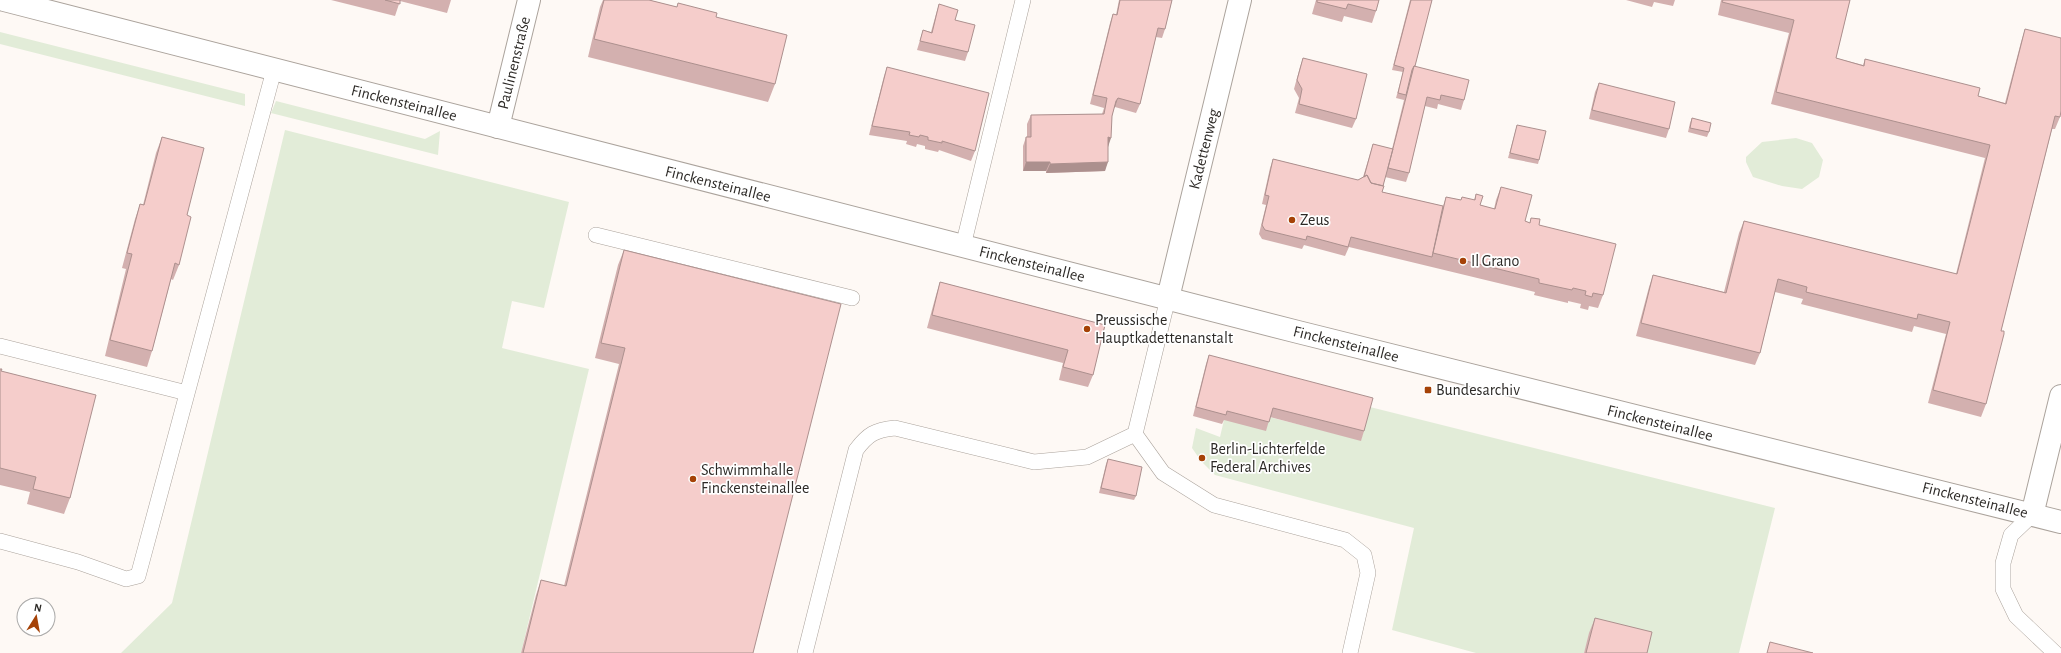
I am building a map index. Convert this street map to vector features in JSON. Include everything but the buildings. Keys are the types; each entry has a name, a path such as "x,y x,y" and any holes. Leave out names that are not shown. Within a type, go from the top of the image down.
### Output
{"street":[{"name":"Finckensteinallee","path":"4,0 1464,375 2061,522"},
{"name":"Paulinenstraße","path":"498,127 529,0"},
{"name":"Kadettenweg","path":"1168,298 1240,0"},
{"path":"2032,514 2061,396"}],"lane":[{"path":"963,246 1023,0"},
{"path":"0,541 78,562 126,579 138,576 274,70"},
{"path":"596,235 852,298"},
{"path":"1134,434 1168,298"},
{"path":"0,346 187,393"},
{"path":"805,653 856,450 865,438 879,430 895,428 1034,462 1086,457 1134,434"},
{"path":"1134,434 1163,473 1214,505 1345,540 1364,555 1368,573 1350,653"},
{"path":"2032,514 2011,535 2003,563 2003,589 2016,616 2055,653"}],"green space":[{"path":"0,32 245,94 245,106 0,44"},
{"path":"276,101 425,139 440,131 438,155 271,113"},
{"path":"285,130 569,202 544,308 512,301 502,348 589,369 521,653 121,653 172,603"},
{"path":"1796,138 1812,143 1823,160 1819,177 1802,189 1782,186 1753,177 1746,162 1746,157 1762,142"},
{"path":"1370,407 1775,508 1739,653 1645,653 1590,633 1584,653 1476,653 1392,630 1414,528 1215,475 1201,461 1192,448 1196,428 1220,437 1224,420 1269,417 1361,440"}],"place":[{"name":"Zeus","path":"1292,220"},
{"name":"Il Grano","path":"1463,261"},
{"name":"Preussische Hauptkadettenanstalt","path":"1087,329"},
{"name":"Bundesarchiv","path":"1428,390"},
{"name":"Berlin-Lichterfelde Federal Archives","path":"1202,458"},
{"name":"Schwimmhalle Finckensteinallee","path":"693,479"}]}
